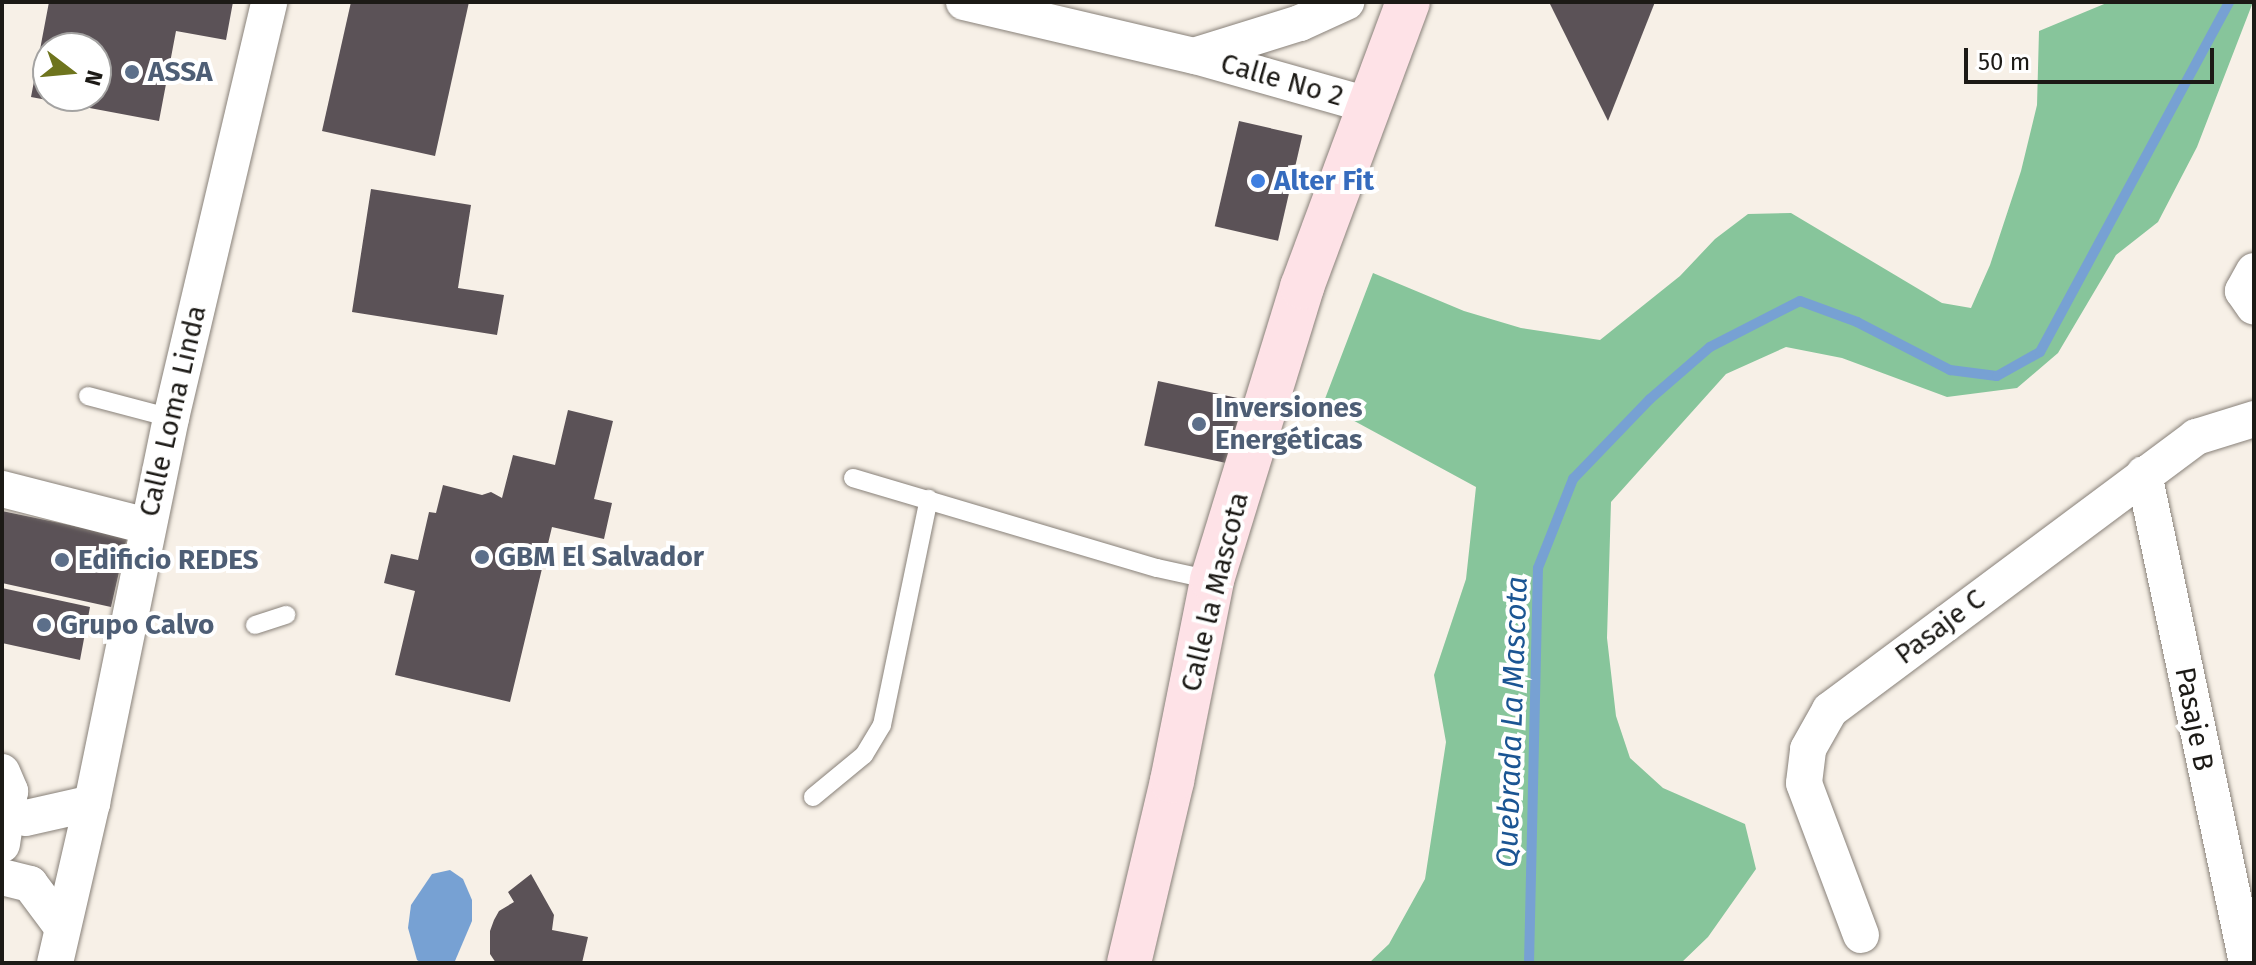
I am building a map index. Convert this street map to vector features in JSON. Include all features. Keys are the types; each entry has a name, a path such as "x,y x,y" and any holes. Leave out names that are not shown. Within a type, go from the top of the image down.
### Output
{"main road":[{"name":"Calle la Mascota","path":"1129,963 1172,781 1212,580 1302,287 1408,2"}],"street":[{"name":"Calle Loma Linda","path":"55,963 92,803 171,418 269,2"},
{"name":"Calle No 2","path":"964,2 1195,56 1368,105"},
{"name":"Calle No 2","path":"1195,56 1288,28 1346,2"},
{"path":"2254,271 2243,291 2254,307"},
{"name":"Pasaje C","path":"1861,935 1804,783 1808,749 1830,710 2196,437 2254,419"},
{"name":"Pasaje B","path":"2144,474 2247,963"},
{"path":"2,489 147,526"},
{"path":"2,772 10,791 5,829"},
{"path":"5,829 26,818 92,803"},
{"path":"2,877 30,884 62,927"}],"lane":[{"path":"88,396 171,418"},
{"path":"853,478 1157,568 1212,580"},
{"path":"813,797 864,755 882,725 929,499"},
{"path":"255,625 286,615"}],"green space":[{"path":"2109,2 2253,2 2197,147 2158,222 2116,255 2058,353 2017,388 1947,397 1842,358 1786,347 1726,374 1611,502 1607,638 1616,716 1630,758 1663,788 1745,824 1756,869 1708,937 1681,963 1369,963 1389,944 1425,879 1446,742 1434,675 1466,579 1476,487 1323,404 1373,273 1464,311 1521,328 1600,340 1680,276 1715,239 1748,214 1791,213 1942,303 1971,308 1990,265 2021,171 2037,105 2039,31"}],"water":[{"path":"450,870 463,879 472,900 472,921 455,961 422,963 417,960 408,928 411,905 432,874"}],"building":[{"name":"ASSA","path":"49,2 233,2 226,40 176,31 159,121 111,112 112,32 43,32"},
{"path":"351,2 469,2 435,156 322,131"},
{"path":"1549,2 1655,2 1608,121"},
{"name":"Alter Fit","path":"1239,121 1302,136 1278,241 1215,226"},
{"path":"371,189 471,205 458,288 504,295 497,335 352,312"},
{"name":"Inversiones Energéticas","path":"1158,381 1253,401 1239,466 1144,446"},
{"name":"GBM El Salvador","path":"568,410 613,421 594,499 612,503 604,539 552,527 510,702 395,675 415,591 384,583 391,554 418,560 429,512 436,513 443,485 482,495 491,492 502,498 513,455 555,465"},
{"name":"Edificio REDES","path":"2,511 127,537 111,607 2,583"},
{"name":"Grupo Calvo","path":"2,588 90,607 80,660 2,643"},
{"path":"531,874 554,915 552,930 588,937 582,963 496,963 490,954 490,931 494,920 499,911 514,902 508,892"}],"waterway":[{"name":"Quebrada La Mascota","path":"1529,963 1538,568 1573,479 1650,399 1710,347 1800,301 1857,322 1950,370 1997,376 2040,352 2229,2"}],"place":[{"name":"ASSA","path":"132,72"},
{"name":"Alter Fit","path":"1258,181"},
{"name":"Inversiones Energéticas","path":"1199,424"},
{"name":"GBM El Salvador","path":"482,557"},
{"name":"Edificio REDES","path":"62,560"},
{"name":"Grupo Calvo","path":"44,625"}]}
